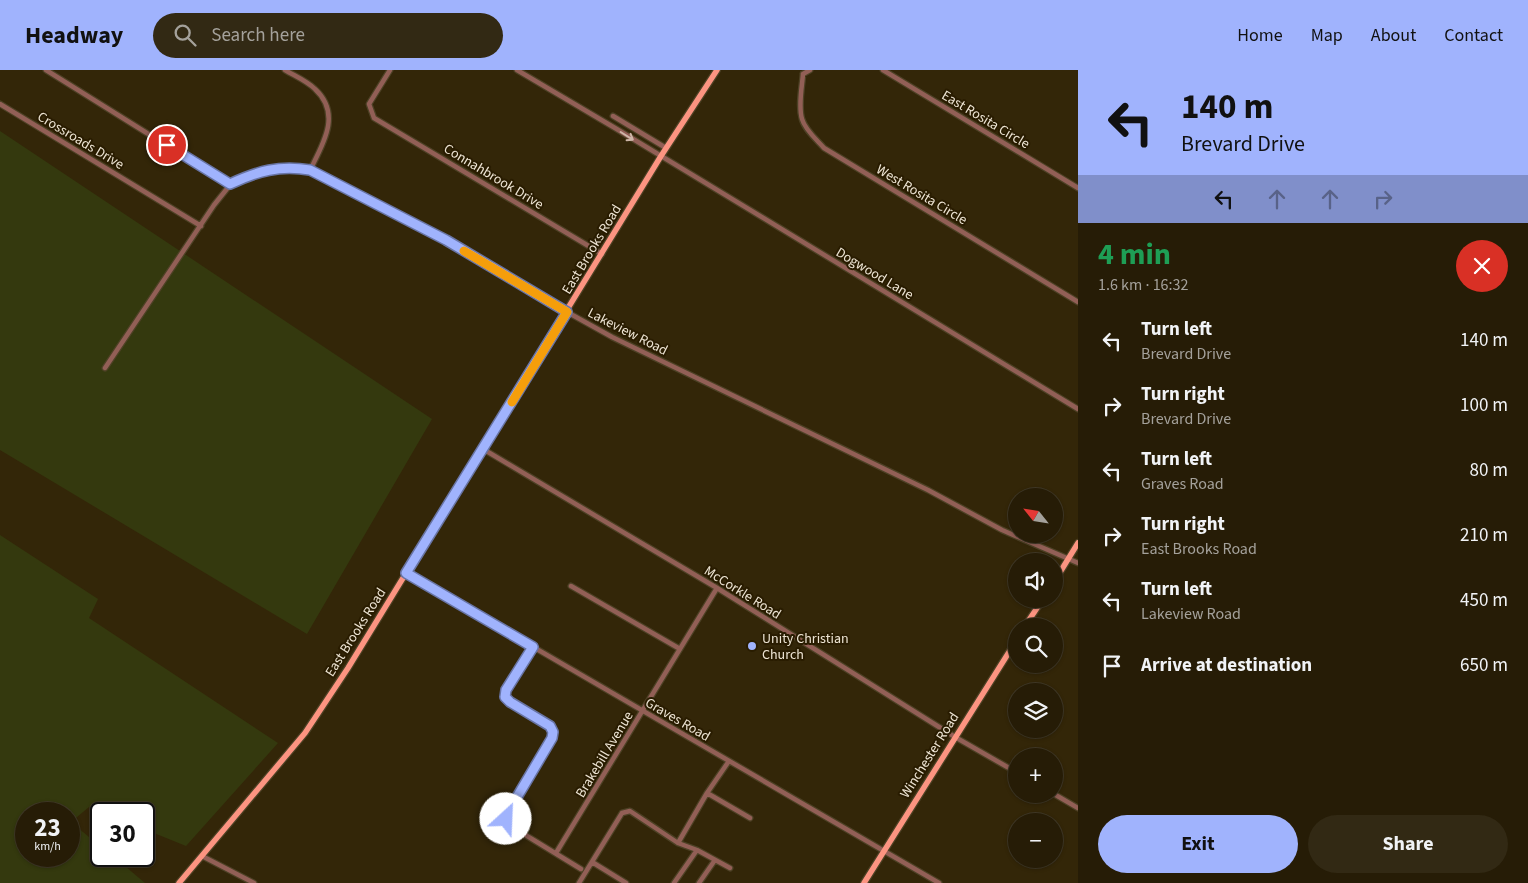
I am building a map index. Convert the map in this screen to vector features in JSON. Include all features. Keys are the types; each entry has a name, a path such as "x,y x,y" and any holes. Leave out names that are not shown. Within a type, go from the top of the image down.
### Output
{"main road":[{"name":"East Brooks Road","path":"179,883 305,733 348,668 661,156 717,70"},
{"path":"1063,567 1078,543"},
{"name":"Winchester Road","path":"864,883 1008,654"}],"street":[{"path":"46,70 230,184 105,368"},
{"path":"286,70 314,88 325,100 329,116 325,140 310,170"},
{"name":"Connahbrook Drive","path":"390,70 369,104 374,118 602,254"},
{"name":"Dogwood Lane","path":"517,70 1078,409"},
{"path":"797,70 803,74 810,70"},
{"name":"East Rosita Circle","path":"883,70 1078,188"},
{"name":"West Rosita Circle","path":"803,74 802,119 808,130 824,148 1078,302"},
{"name":"Crossroads Drive","path":"0,104 201,226"},
{"path":"613,116 666,148"},
{"path":"647,148 652,140"},
{"name":"Lakeview Road","path":"230,184 252,174 274,169 292,167 310,170 446,240 612,337 928,490 1002,530 1078,563"},
{"name":"McCorkle Road","path":"483,449 717,588 955,737 1008,767"},
{"name":"Graves Road","path":"406,573 939,883"},
{"path":"571,586 680,649"},
{"name":"Brakebill Avenue","path":"556,854 717,588"},
{"path":"533,647 506,690 505,697 550,726 553,732 552,738 507,814 506,819 508,825 581,868"},
{"path":"678,843 728,761"},
{"path":"707,794 750,818"},
{"path":"1063,799 1078,808"},
{"path":"579,883 622,813 630,811 678,843 697,850 730,868"},
{"path":"674,883 697,850"},
{"path":"202,856 254,883"},
{"path":"699,883 715,860"},
{"path":"592,862 626,883"}],"green space":[{"path":"0,131 432,419 307,634 0,450"},
{"path":"0,535 98,599 89,618 278,743 186,846 155,833 155,802 90,802 90,807 80,814 80,802 15,802 15,867 80,867 80,830 90,838 90,867 126,867 145,883 0,883"}],"slow traffic":[{"path":"464,251 567,312 512,402"}],"place":[{"name":"Unity Christian Church","path":"752,646"}],"route":[{"path":"167,145 230,184 252,174 274,169 292,167 310,170 446,240 567,312 406,573 533,647 506,690 505,697 550,726 553,732 552,738 507,814 506,819"}]}
